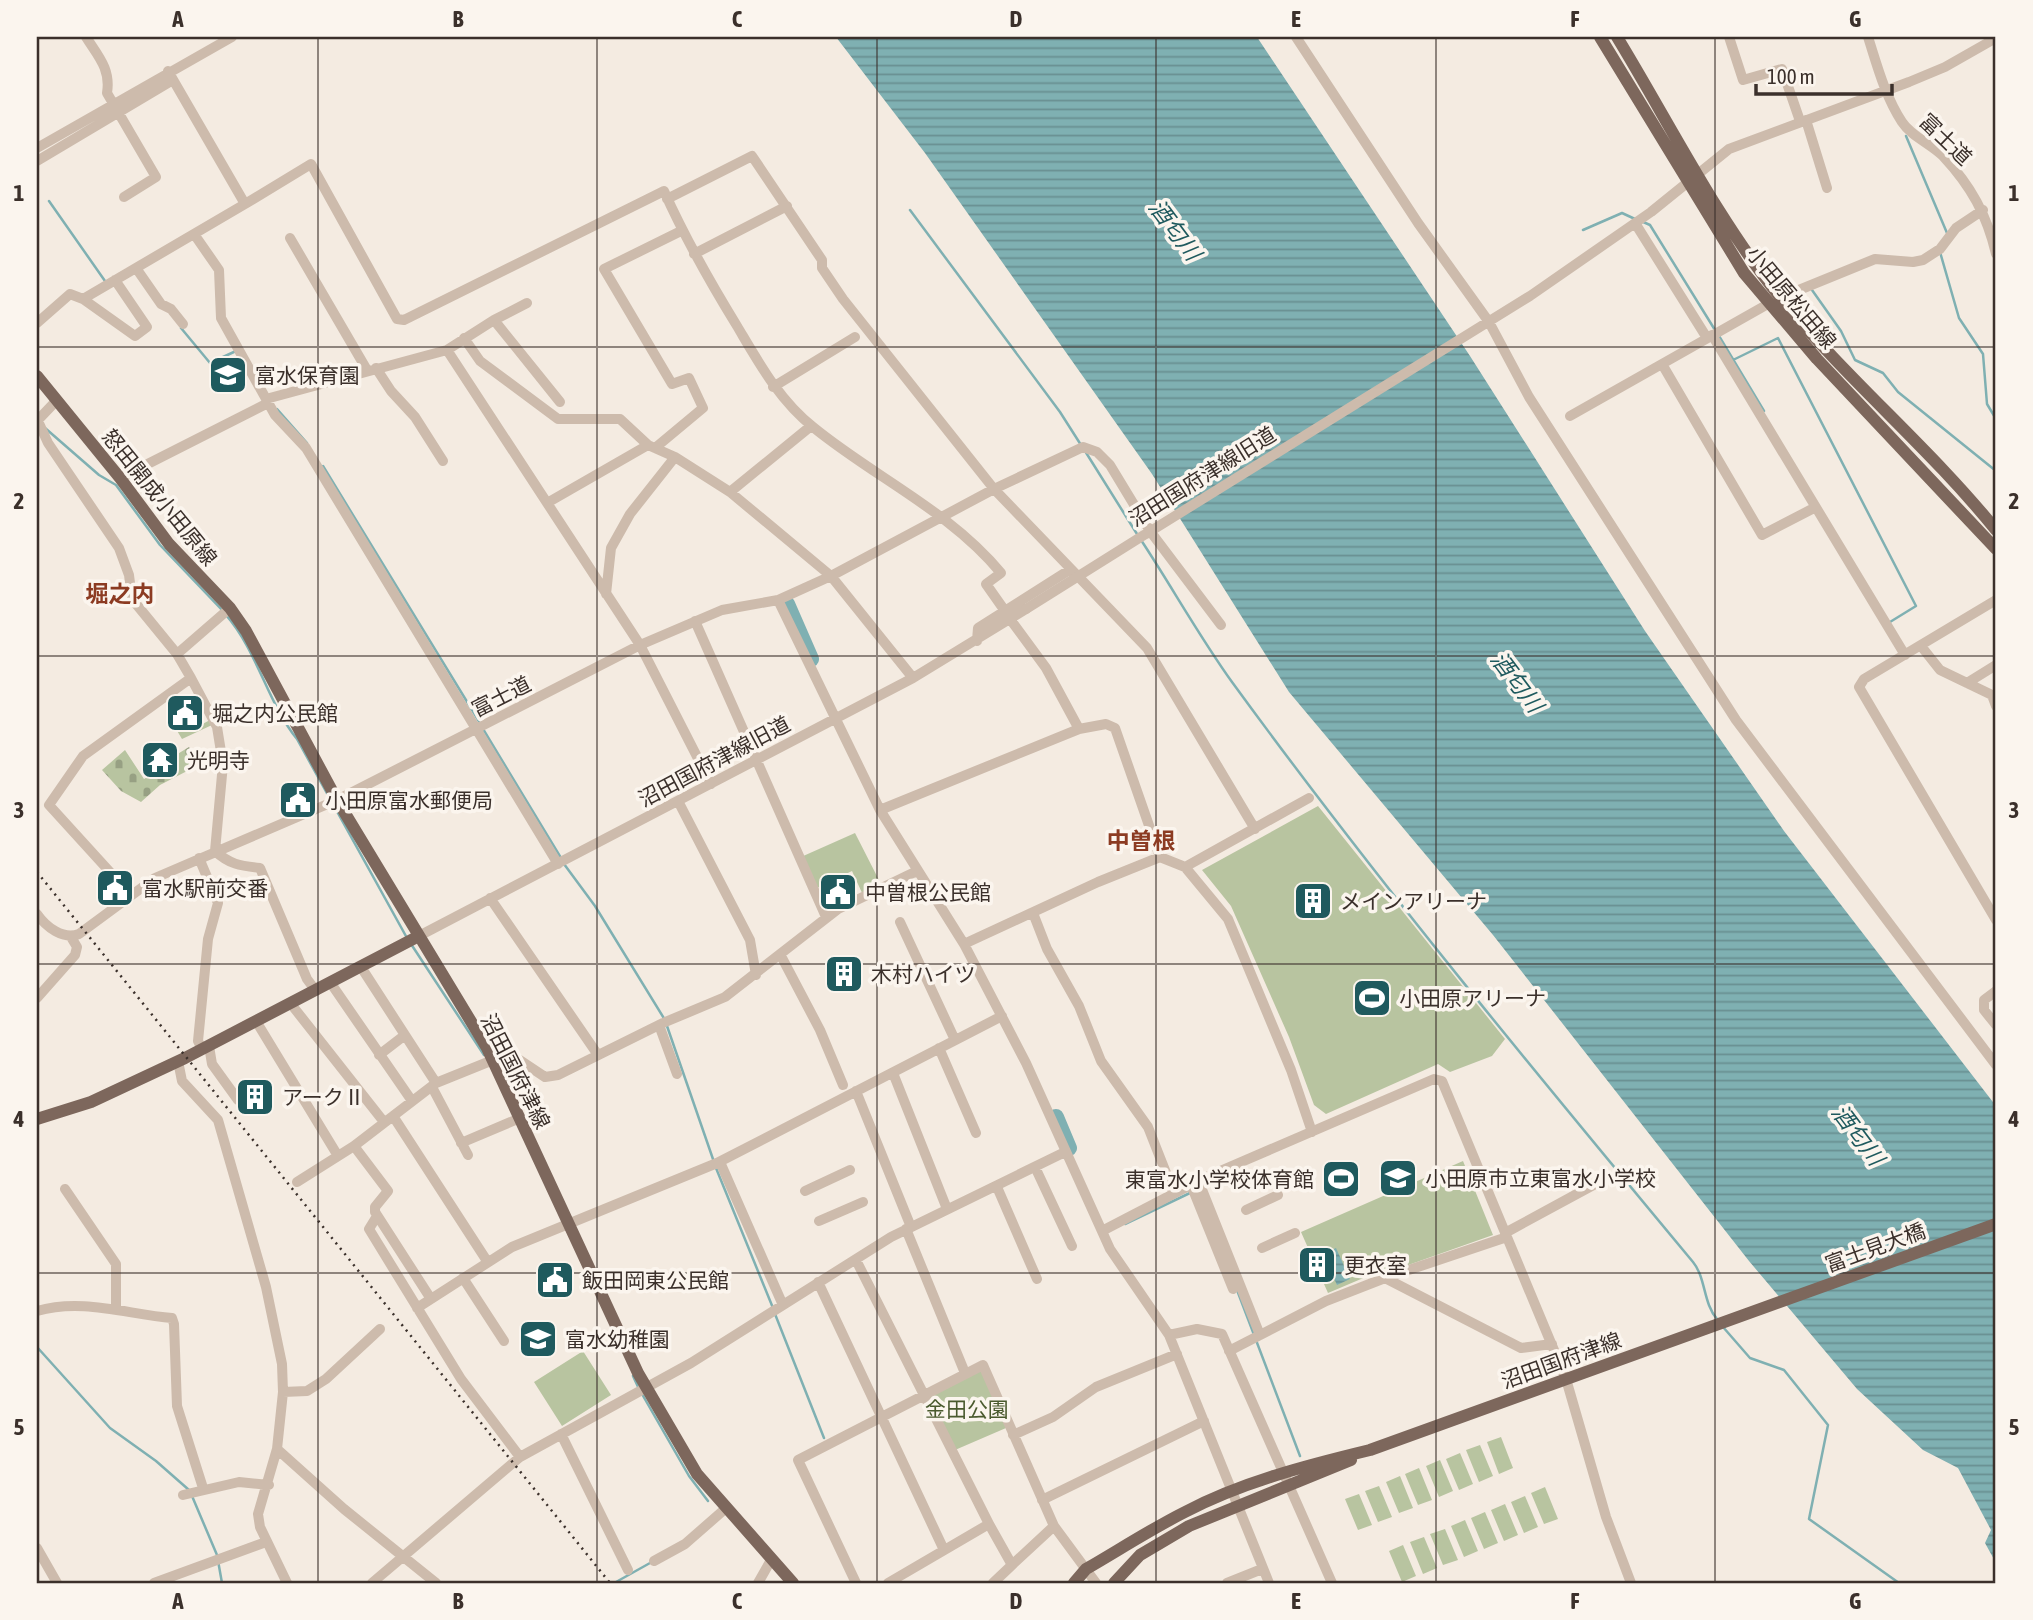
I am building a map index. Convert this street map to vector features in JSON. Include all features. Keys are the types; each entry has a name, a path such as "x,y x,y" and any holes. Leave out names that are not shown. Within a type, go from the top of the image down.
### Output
{"main road":[{"name":"小田原松田線","path":"1600,37 1686,181 1737,262 1768,304 1996,549"},
{"name":"小田原松田線","path":"1617,37 1755,265 1825,351 1996,530"},
{"name":"怒田開成小田原線","path":"37,376 120,478 169,544 226,612 246,631 333,802 417,937"},
{"path":"38,1117 91,1102 206,1048 417,937"},
{"name":"沼田国府津線","path":"417,937 490,1054 645,1388 689,1463 725,1508 793,1583"},
{"name":"富士見大橋","path":"1766,1307 1996,1224"},
{"name":"沼田国府津線","path":"1074,1583 1086,1569 1186,1511 1232,1492 1326,1472 1370,1450 1766,1307"},
{"name":"沼田国府津線","path":"1114,1583 1140,1555 1189,1526 1238,1505 1285,1480 1309,1459 1370,1450"}],"street":[{"path":"86,37 106,68 109,78 107,93 156,177 124,197"},
{"path":"37,148 115,108 232,37"},
{"path":"1296,37 1418,223 1489,322 1529,397 1736,720 1996,1065"},
{"path":"1729,37 1743,79 1782,69 1827,188"},
{"name":"富士道","path":"1868,37 1885,89 1903,124 1942,156 1992,218 1996,254"},
{"name":"沼田国府津線旧道","path":"417,937 913,678 976,640 1008,615 1026,609 1489,322 1635,223 1729,149 1945,67 1996,38"},
{"path":"171,76 246,204"},
{"path":"37,161 115,108"},
{"path":"667,199 752,156 787,206 844,299 994,489 1147,648 1255,829"},
{"path":"83,299 311,164 397,320 404,320 664,191 681,231 773,387 811,426 862,464 916,498 985,555 1001,573 986,584 1046,668 1079,729"},
{"path":"694,254 787,206"},
{"path":"1783,301 1794,292 1875,259 1913,262 1923,260 1940,248 1956,228 1983,210"},
{"path":"1635,223 1710,337 1905,655"},
{"path":"547,503 652,446 703,408 689,378 672,383 604,269 681,231"},
{"path":"194,234 219,270 221,318 275,415 306,448 563,862"},
{"path":"289,238 372,369 415,417 443,461"},
{"path":"136,268 161,304 171,309 183,324"},
{"path":"38,321 70,294 83,299 135,336 147,327 115,280"},
{"path":"120,478 267,401 372,369 447,350 527,303"},
{"path":"1570,416 1768,304"},
{"path":"494,320 560,402"},
{"path":"773,387 855,337"},
{"path":"464,338 480,361 558,419 620,419 652,446 675,457 730,492 831,576 913,678"},
{"path":"447,350 640,645 711,784"},
{"path":"1662,365 1762,535 1814,508"},
{"path":"57,400 37,421 47,443 119,548 129,575 132,599 177,654 217,727 223,764 215,850 226,861 239,866 260,868 307,979 316,991"},
{"path":"730,492 811,426"},
{"name":"富士道","path":"71,937 84,932 130,894 155,878 215,850 333,802 640,645 722,610 778,600 831,576 1070,451 1090,448 1110,465 1147,533"},
{"path":"606,594 611,548 630,514 675,457"},
{"path":"1147,533 1221,625"},
{"path":"1008,615 1071,569"},
{"path":"778,600 880,810 964,944 1002,1016 1102,1231 1136,1290 1169,1335 1269,1583"},
{"path":"1996,600 1864,679 1859,687 1996,920"},
{"path":"177,654 226,612"},
{"path":"695,621 826,917"},
{"path":"1921,646 1940,670 1992,695 1996,706"},
{"path":"1967,683 1996,665"},
{"path":"130,894 49,805 83,755 191,678"},
{"path":"880,810 1079,729 1106,724 1115,727 1160,857"},
{"path":"1185,867 1309,798"},
{"path":"678,801 750,940 756,975"},
{"path":"964,944 1098,881 1160,857 1185,867 1228,919 1291,1070 1312,1132"},
{"path":"199,858 218,903 208,939 198,1041 206,1048 212,1065 238,1100"},
{"path":"297,1182 354,1146 434,1085 490,1054 509,1053 545,1077 558,1075 664,1023 725,997 826,917 917,871"},
{"path":"490,898 598,1055"},
{"path":"1033,913 1052,959 1079,1006 1101,1061 1148,1127 1174,1193"},
{"path":"37,914 51,928 71,937 77,947 75,955 37,998"},
{"path":"900,922 956,1040"},
{"path":"780,954 820,1030 843,1085"},
{"path":"361,967 434,1085 468,1155"},
{"path":"330,982 412,1101"},
{"path":"1996,990 1984,999 1984,1010 1996,1025"},
{"path":"291,1004 388,1119 487,1261"},
{"path":"416,1308 487,1261 569,1223 716,1164 1002,1016"},
{"path":"256,1021 338,1156"},
{"path":"664,1023 677,1074"},
{"path":"379,1055 405,1035"},
{"path":"939,1048 976,1133"},
{"path":"178,1061 182,1080 218,1120 266,1287 282,1364 283,1392 277,1449 269,1485 258,1514 266,1542 287,1583"},
{"path":"893,1073 947,1209"},
{"path":"1102,1231 1132,1220 1174,1193 1195,1187 1434,1079 1442,1080 1566,1379 1606,1517 1631,1583"},
{"path":"856,1091 965,1373"},
{"path":"461,1143 520,1118"},
{"path":"354,1146 388,1191 375,1207 377,1216 431,1299"},
{"path":"372,1583 520,1457 645,1388 909,1228 1065,1152"},
{"path":"716,1164 777,1306"},
{"path":"1035,1167 1072,1246"},
{"path":"805,1191 850,1170"},
{"path":"1229,1351 1326,1301 1506,1235 1609,1176"},
{"path":"997,1186 1037,1279"},
{"path":"1195,1187 1233,1289"},
{"path":"1195,1187 1261,1335"},
{"path":"65,1189 116,1264 116,1310"},
{"path":"1246,1210 1278,1195"},
{"path":"819,1221 863,1202"},
{"path":"377,1216 369,1229 461,1379 520,1457"},
{"path":"1262,1248 1295,1233"},
{"path":"856,1260 1012,1565"},
{"path":"463,1278 504,1341"},
{"path":"1384,1278 1521,1348 1552,1344"},
{"path":"818,1282 944,1550"},
{"path":"37,1311 55,1306 91,1306 172,1318 177,1406 192,1492 239,1482 269,1485"},
{"path":"283,1392 307,1391 326,1379 380,1329"},
{"path":"1169,1335 1197,1329 1222,1334 1332,1583"},
{"path":"1013,1436 1053,1417 1096,1387 1177,1354"},
{"path":"856,1583 798,1460 983,1365 1054,1527 1096,1583"},
{"path":"1042,1500 1204,1422"},
{"path":"561,1434 628,1570"},
{"path":"277,1449 344,1509 436,1583"},
{"path":"654,1561 685,1545 725,1508"},
{"path":"888,1583 989,1524"},
{"path":"993,1583 1054,1527"},
{"path":"154,1583 266,1542"},
{"path":"37,1548 57,1583"},
{"path":"758,1583 771,1560"},
{"path":"1227,1583 1262,1569"}],"green space":[{"path":"192,718 197,727 210,720 212,725 182,739 176,729"},
{"path":"189,747 198,761 188,765 189,770 160,785 141,802 121,791 102,770 125,750 144,779 168,765 166,761"},
{"name":"小田原アリーナ","path":"1318,806 1505,1039 1492,1056 1450,1072 1438,1064 1326,1114 1314,1105 1289,1037 1231,906 1202,870"},
{"path":"855,833 882,886 863,895 852,871 815,889 801,857"},
{"path":"1463,1161 1493,1235 1397,1269 1387,1268 1328,1293 1301,1232"},
{"path":"583,1351 611,1395 562,1426 534,1382"},
{"name":"金田公園","path":"982,1369 1006,1428 955,1450 928,1395"},
{"path":"1501,1437 1513,1468 1499,1474 1487,1442"},
{"path":"1480,1445 1493,1476 1479,1482 1466,1450"},
{"path":"1460,1453 1473,1484 1459,1490 1446,1459"},
{"path":"1440,1460 1453,1491 1439,1497 1426,1466"},
{"path":"1419,1468 1432,1500 1418,1505 1405,1474"},
{"path":"1400,1476 1413,1508 1399,1513 1386,1482"},
{"path":"1379,1486 1392,1517 1378,1522 1365,1491"},
{"path":"1545,1487 1558,1519 1544,1524 1531,1493"},
{"path":"1359,1494 1372,1525 1358,1530 1345,1499"},
{"path":"1525,1496 1538,1527 1524,1533 1511,1502"},
{"path":"1505,1504 1518,1535 1504,1541 1491,1510"},
{"path":"1485,1512 1498,1543 1484,1549 1471,1518"},
{"path":"1465,1520 1478,1551 1464,1557 1451,1526"},
{"path":"1445,1529 1458,1560 1443,1565 1430,1534"},
{"path":"1424,1537 1437,1568 1423,1574 1410,1542"},
{"path":"1403,1545 1416,1576 1402,1582 1389,1551"}],"water":[{"name":"酒匂川","path":"836,37 1257,37 1470,356 1645,631 1784,831 1996,1106 1996,1563 1985,1543 1991,1530 1958,1468 1923,1450 1857,1389 1749,1261 1493,935 1289,692 1152,474 925,153"},
{"path":"1336,1248 1350,1279 1337,1285 1323,1254"}],"waterway":[{"path":"1906,136 1947,233"},
{"path":"49,201 105,281"},
{"path":"910,210 1060,412 1081,445"},
{"path":"1583,230 1622,213 1635,219"},
{"path":"1641,221 1650,225 1715,330"},
{"path":"1940,252 1959,318 1983,354 1987,404 1996,419"},
{"path":"1812,290 1841,331 1855,360 1883,373 1898,392 1996,471"},
{"path":"181,328 210,363 236,351"},
{"path":"1719,336 1764,411"},
{"path":"1733,360 1778,338 1916,606 1890,622"},
{"path":"277,409 307,443"},
{"path":"45,428 99,475 116,485 160,545 222,610"},
{"path":"1085,451 1137,534"},
{"path":"323,466 480,723"},
{"path":"1141,540 1220,665 1343,830 1516,1047 1693,1262 1700,1275 1709,1306 1717,1319"},
{"path":"787,604 811,659"},
{"path":"226,615 246,645 278,709 407,938"},
{"path":"483,729 561,858"},
{"path":"564,864 595,906 665,1020"},
{"path":"411,944 484,1055"},
{"path":"667,1026 714,1162"},
{"path":"1056,1117 1069,1148"},
{"path":"716,1168 773,1308"},
{"path":"1125,1224 1192,1192"},
{"path":"1237,1290 1300,1456"},
{"path":"775,1314 824,1438"},
{"path":"1723,1327 1750,1358 1784,1370 1828,1425 1809,1519 1899,1583"},
{"path":"37,1347 110,1428 156,1461 189,1490"},
{"path":"633,1376 639,1389"},
{"path":"642,1394 689,1476 708,1501"},
{"path":"192,1496 217,1555 222,1583"},
{"path":"616,1582 650,1563"}],"railway":[{"path":"37,872 610,1583"}],"place":[{"name":"富水保育園","path":"228,375"},
{"name":"堀之内公民館","path":"185,713"},
{"name":"光明寺","path":"160,760"},
{"name":"小田原富水郵便局","path":"298,800"},
{"name":"富水駅前交番","path":"115,888"},
{"name":"中曽根公民館","path":"838,892"},
{"name":"メインアリーナ","path":"1313,901"},
{"name":"木村ハイツ","path":"844,974"},
{"name":"小田原アリーナ","path":"1372,998"},
{"name":"アークⅡ","path":"255,1097"},
{"name":"小田原市立東富水小学校","path":"1398,1178"},
{"name":"東富水小学校体育館","path":"1341,1179"},
{"name":"更衣室","path":"1317,1265"},
{"name":"飯田岡東公民館","path":"555,1280"},
{"name":"富水幼稚園","path":"538,1339"}],"district":[{"name":"堀之内","path":"120,594"},
{"name":"中曽根","path":"1141,841"}]}
